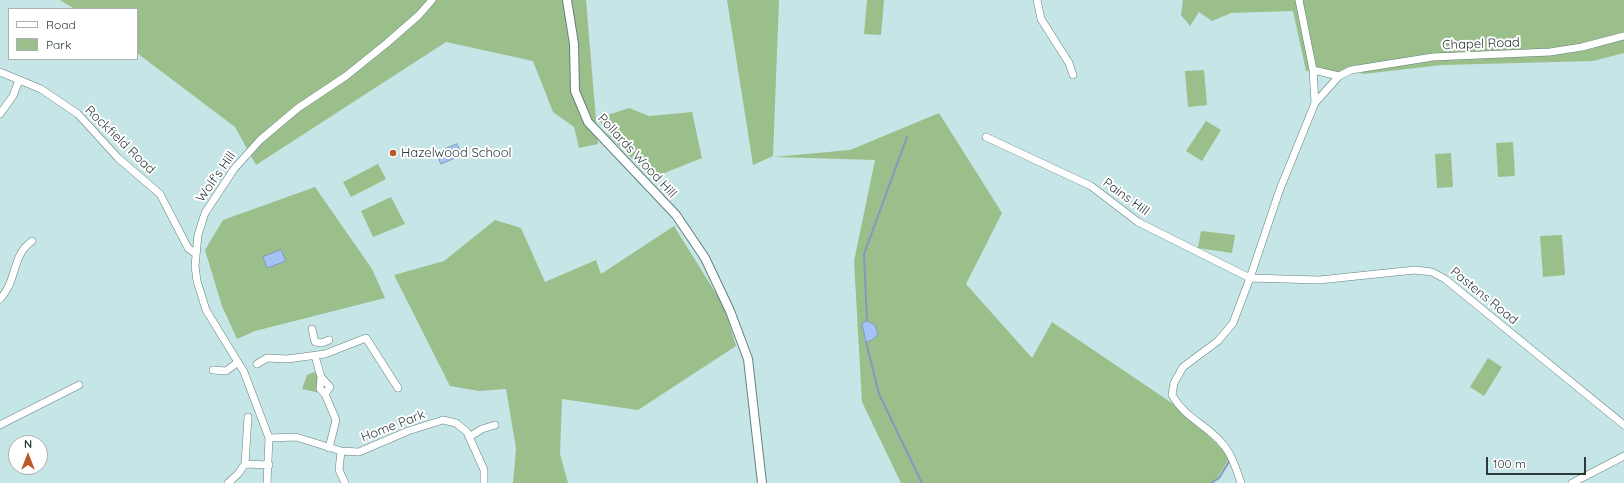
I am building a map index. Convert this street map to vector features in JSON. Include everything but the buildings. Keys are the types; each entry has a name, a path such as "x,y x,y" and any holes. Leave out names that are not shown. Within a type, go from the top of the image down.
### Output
{"street":[{"name":"Wolf's Hill","path":"267,483 269,465 268,438 251,390 238,362 206,310 197,281 196,254 198,235 205,213 234,169 252,148 298,108 346,76 387,44 419,15 432,0"},
{"name":"Pollards Wood Hill","path":"567,0 574,44 575,91 588,122 676,215 705,258 730,311 748,359 762,483"},
{"path":"1037,0 1041,19 1069,63 1073,75"},
{"path":"1299,0 1313,70 1315,103"},
{"name":"Chapel Road","path":"1339,76 1351,70 1434,57 1550,52 1582,48 1624,36"},
{"path":"1241,483 1236,465 1220,441 1191,418 1172,395 1174,383 1183,367 1218,341 1233,323 1280,189 1315,103 1339,76 1313,70"},
{"name":"Rockfield Road","path":"0,72 42,89 78,114 118,158 160,194 188,248 196,254"},
{"path":"0,114 13,96 20,80"},
{"name":"Pains Hill","path":"986,137 1091,186 1138,222 1250,278"},
{"path":"0,299 11,285 20,252 32,241"},
{"name":"Pastens Road","path":"1250,278 1319,280 1415,270 1432,272 1445,279 1624,425"},
{"path":"312,329 315,342 326,341 325,354"},
{"path":"257,364 266,358 287,359 325,354 366,338 398,388"},
{"path":"315,356 321,377 320,389 325,394 336,420 330,448"},
{"path":"213,370 226,371 238,362"},
{"path":"0,425 79,385"},
{"path":"228,483 238,474 245,464 248,417"},
{"name":"Home Park","path":"268,438 296,436 341,451 359,452 408,431 443,420 456,423 467,432 484,470 484,483"},
{"path":"469,436 494,425"},
{"path":"341,451 339,470 345,483"},
{"path":"1572,483 1624,456"},
{"path":"245,464 269,465"}],"green space":[{"path":"60,0 586,0 598,144 579,148 574,127 553,112 533,61 446,42 256,165 235,127 138,54 138,8 73,8"},
{"path":"727,0 779,0 773,156 753,165"},
{"path":"867,0 884,0 881,35 864,34"},
{"path":"1183,0 1624,0 1624,53 1593,61 1442,65 1363,74 1354,65 1336,73 1306,71 1293,11 1231,13 1212,21 1199,12 1190,26 1181,15"},
{"path":"1204,70 1207,105 1188,107 1185,71"},
{"path":"629,108 649,116 692,112 702,158 652,178 609,136 598,118"},
{"path":"939,113 1002,213 966,284 1032,358 1052,322 1185,412 1230,457 1214,483 901,483 862,402 854,261 875,160 773,157 850,150"},
{"path":"1206,121 1221,130 1202,161 1186,151"},
{"path":"1513,142 1515,176 1498,177 1496,143"},
{"path":"1451,153 1453,187 1437,188 1435,154"},
{"path":"378,164 386,179 351,197 343,182"},
{"path":"315,187 372,269 385,298 255,331 237,339 222,306 205,250 223,220"},
{"path":"391,197 405,224 373,237 361,211"},
{"path":"495,220 521,228 545,282 596,260 601,274 674,226 725,308 736,346 638,410 562,399 560,454 568,483 513,483 516,448 506,389 479,391 450,386 394,275 444,261"},
{"path":"1201,231 1235,235 1232,253 1198,248"},
{"path":"1562,235 1565,275 1543,277 1540,236"},
{"path":"1488,358 1502,367 1484,396 1470,387"},
{"path":"314,372 321,377 320,389 325,394 302,389 307,375"}],"water":[{"path":"457,144 462,155 441,164 436,153"},
{"path":"281,250 286,261 267,268 263,257"},
{"path":"867,321 875,325 878,334 872,340 866,342 862,324"}],"waterway":[{"path":"867,321 864,254 907,137"},
{"path":"866,342 879,394 922,483"},
{"path":"1211,483 1219,478 1230,460"}],"place":[{"name":"Hazelwood School","path":"393,153"}]}
